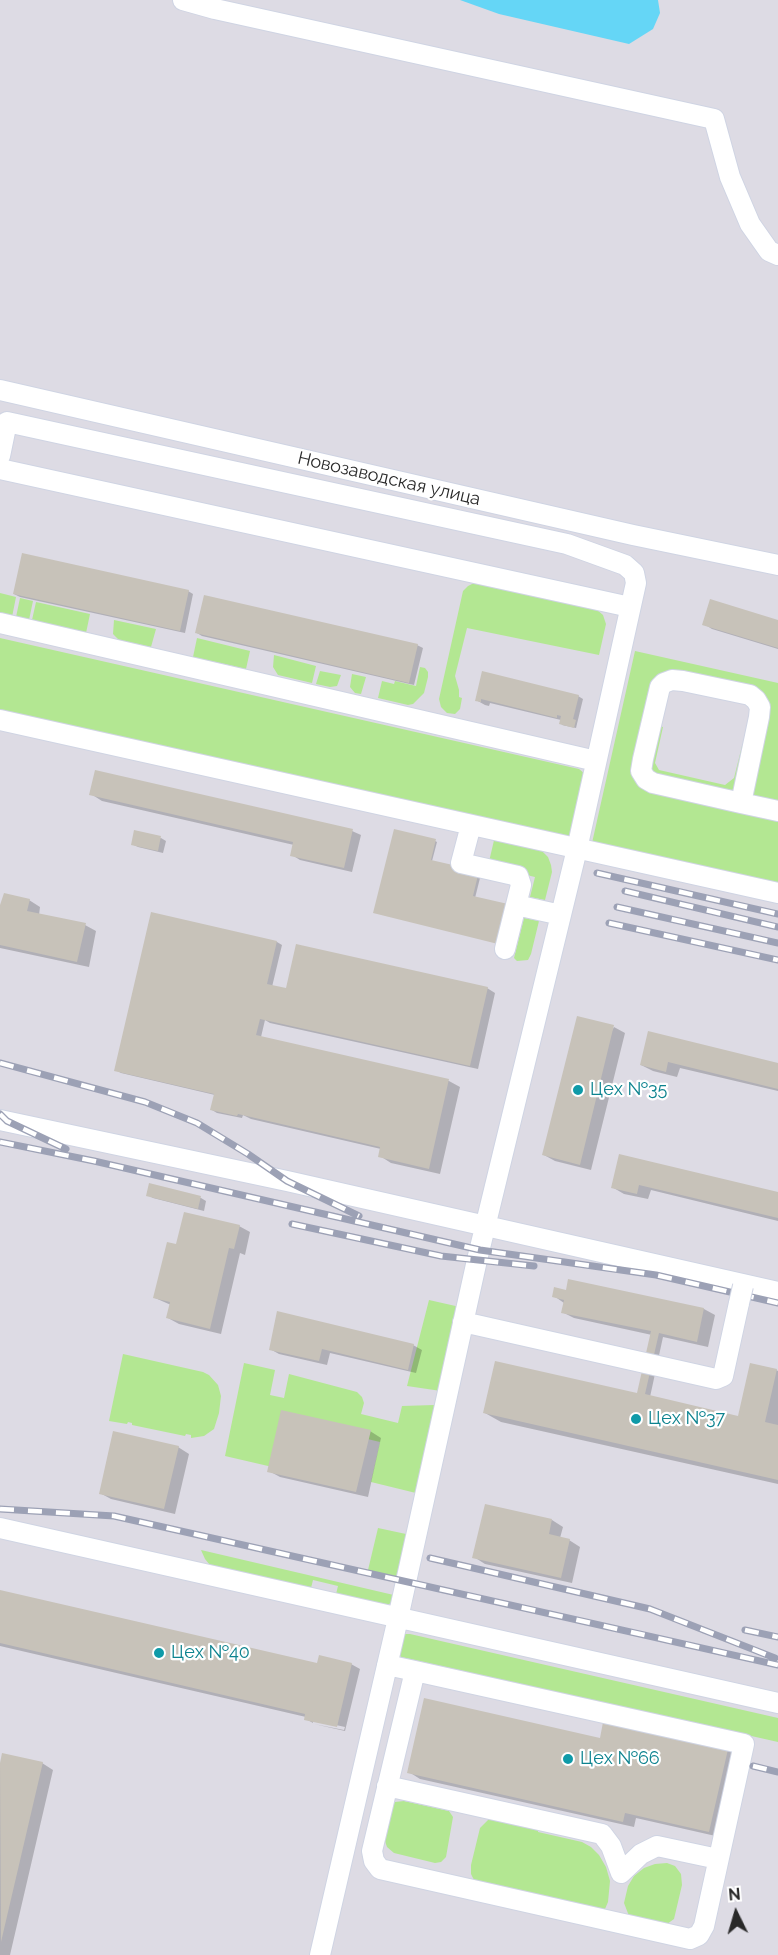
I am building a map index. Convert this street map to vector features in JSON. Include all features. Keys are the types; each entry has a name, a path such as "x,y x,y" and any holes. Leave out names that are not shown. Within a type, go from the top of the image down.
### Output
{"street":[{"path":"183,0 215,9 714,118 730,177 750,224 769,251 778,255"},
{"name":"Новозаводская улица","path":"0,390 621,532 778,565"},
{"path":"0,456 7,422 567,544 625,565 634,573 636,583 577,849 463,1322 398,1618 320,1955"},
{"path":"0,469 630,607"},
{"path":"0,623 596,761"},
{"path":"741,803 759,717 760,707 756,700 750,695 683,681 672,680 664,683 660,687 643,759 641,771 646,779 653,783 741,803 778,811"},
{"path":"0,720 778,893"},
{"path":"471,825 461,863 518,876 521,885 505,949"},
{"path":"516,905 561,915"},
{"path":"0,1120 486,1226 741,1291 778,1292"},
{"path":"463,1322 716,1379 723,1377 741,1291"},
{"path":"0,1528 778,1703"},
{"path":"387,1665 415,1671 744,1744 704,1926 699,1935 690,1939 380,1869 374,1861 372,1851 415,1671"},
{"path":"387,1786 602,1834 610,1846 621,1873 641,1854 657,1846 718,1859"}],"shaded area":[{"path":"0,0 778,0 778,1955 0,1955"}],"green space":[{"path":"478,581 596,609 603,615 606,624 599,655 467,628 455,676 459,697 462,698 460,709 455,714 447,713 441,707 439,699 463,591"},
{"path":"0,593 16,597 12,617 0,615"},
{"path":"20,598 33,601 29,620 16,617"},
{"path":"36,602 90,614 86,633 32,620"},
{"path":"114,620 156,629 151,647 119,640 113,634"},
{"path":"0,638 579,769 585,774 573,835 566,838 0,720"},
{"path":"197,638 250,651 246,669 193,657"},
{"path":"635,651 778,683 778,807 754,798 752,793 767,710 671,675 636,770 778,818 778,884 592,843"},
{"path":"274,655 316,666 312,683 278,675 273,667"},
{"path":"420,667 425,668 428,677 424,693 413,704 408,705 378,698 382,681 394,684 395,681 416,686"},
{"path":"320,671 341,675 337,686 316,684"},
{"path":"352,674 366,677 361,694 355,693 350,687"},
{"path":"656,725 663,727 655,763 659,770 725,785 734,778 742,746 747,747 734,791 731,793 657,779 647,765"},
{"path":"495,836 537,846 548,857 552,872 545,900 530,897 535,877 488,866"},
{"path":"524,918 539,921 528,960 517,961 514,958"},
{"path":"429,1300 460,1307 441,1391 407,1386"},
{"path":"123,1354 209,1375 218,1385 221,1396 214,1429 204,1436 191,1438 191,1435 186,1434 185,1436 132,1425 128,1422 127,1424 109,1421"},
{"path":"244,1363 275,1370 270,1395 284,1398 289,1374 357,1392 364,1403 361,1414 398,1423 402,1406 434,1405 438,1410 420,1494 371,1482 380,1442 292,1421 281,1469 225,1456"},
{"path":"378,1528 406,1534 409,1537 402,1578 368,1570"},
{"path":"201,1550 398,1596 385,1606 335,1598 338,1586 313,1580 310,1592 214,1570"},
{"path":"404,1634 778,1718 778,1742 401,1657 397,1653"},
{"path":"404,1801 449,1811 453,1817 446,1857 441,1862 435,1863 394,1853 387,1847 384,1838 390,1807 395,1802"},
{"path":"491,1817 538,1827 538,1832 582,1842 591,1847 606,1867 610,1881 605,1909 597,1911 482,1885 474,1880 471,1865 480,1828"},
{"path":"667,1863 675,1866 681,1874 682,1885 674,1919 667,1924 629,1916 624,1903 628,1886 634,1876 644,1868"}],"water":[{"path":"460,0 658,0 660,13 653,29 629,44 499,14"}],"building":[{"path":"22,553 189,590 180,631 13,594"},
{"path":"204,595 418,644 409,683 195,633"},
{"path":"710,599 778,620 778,648 702,625"},
{"path":"482,671 579,695 573,719 576,720 574,728 559,724 561,716 557,715 557,718 481,699 481,702 475,701"},
{"path":"95,770 353,829 344,868 290,856 293,842 89,795"},
{"path":"394,829 436,839 431,860 479,871 473,896 508,904 498,944 373,913"},
{"path":"134,830 161,836 158,851 131,845"},
{"path":"4,893 30,899 27,911 86,923 77,962 0,945 0,905"},
{"path":"151,912 277,941 267,984 286,988 296,944 488,987 470,1066 260,1019 256,1035 449,1079 429,1169 378,1157 380,1147 238,1114 237,1116 210,1110 214,1094 114,1071"},
{"name":"Цех №35","path":"577,1016 614,1025 580,1165 542,1155"},
{"path":"648,1031 778,1063 778,1089 668,1062 666,1072 640,1065"},
{"path":"619,1154 778,1192 778,1218 639,1185 637,1194 611,1188"},
{"path":"149,1183 201,1196 198,1209 146,1196"},
{"path":"184,1212 240,1225 234,1249 229,1248 210,1329 166,1318 170,1302 153,1298 167,1242 176,1244"},
{"name":"Цех №37","path":"568,1279 704,1308 697,1342 659,1333 645,1394 738,1416 750,1363 777,1369 765,1422 778,1425 778,1480 483,1413 495,1361 637,1393 651,1331 561,1313 564,1300 552,1297 554,1287 566,1290"},
{"path":"277,1311 414,1344 408,1370 322,1349 319,1361 269,1350"},
{"path":"281,1410 371,1430 356,1492 267,1472"},
{"path":"113,1431 179,1446 164,1509 99,1494"},
{"path":"485,1504 552,1519 549,1534 570,1539 561,1578 472,1558"},
{"name":"Цех №40","path":"0,1590 317,1663 319,1655 352,1663 337,1727 304,1720 305,1714 0,1643"},
{"name":"Цех №66","path":"424,1698 600,1738 604,1717 729,1745 709,1832 625,1813 623,1822 407,1773"},
{"path":"2,1753 43,1762 1,1942 0,1763"}],"railway":[{"path":"597,873 778,914"},
{"path":"625,891 778,927"},
{"path":"617,907 778,943"},
{"path":"609,923 778,960"},
{"path":"0,1063 145,1102 197,1123 287,1181 359,1216"},
{"path":"0,1114 7,1121 66,1149"},
{"path":"0,1142 94,1161 480,1250 656,1275 778,1303"},
{"path":"292,1224 441,1256 534,1266"},
{"path":"0,1509 114,1516 778,1665"},
{"path":"430,1558 650,1609 775,1658"},
{"path":"745,1630 778,1637"},
{"path":"753,1766 778,1772"}],"place":[{"name":"Цех №35","path":"578,1090"},
{"name":"Цех №37","path":"636,1419"},
{"name":"Цех №40","path":"159,1653"},
{"name":"Цех №66","path":"568,1759"}]}
